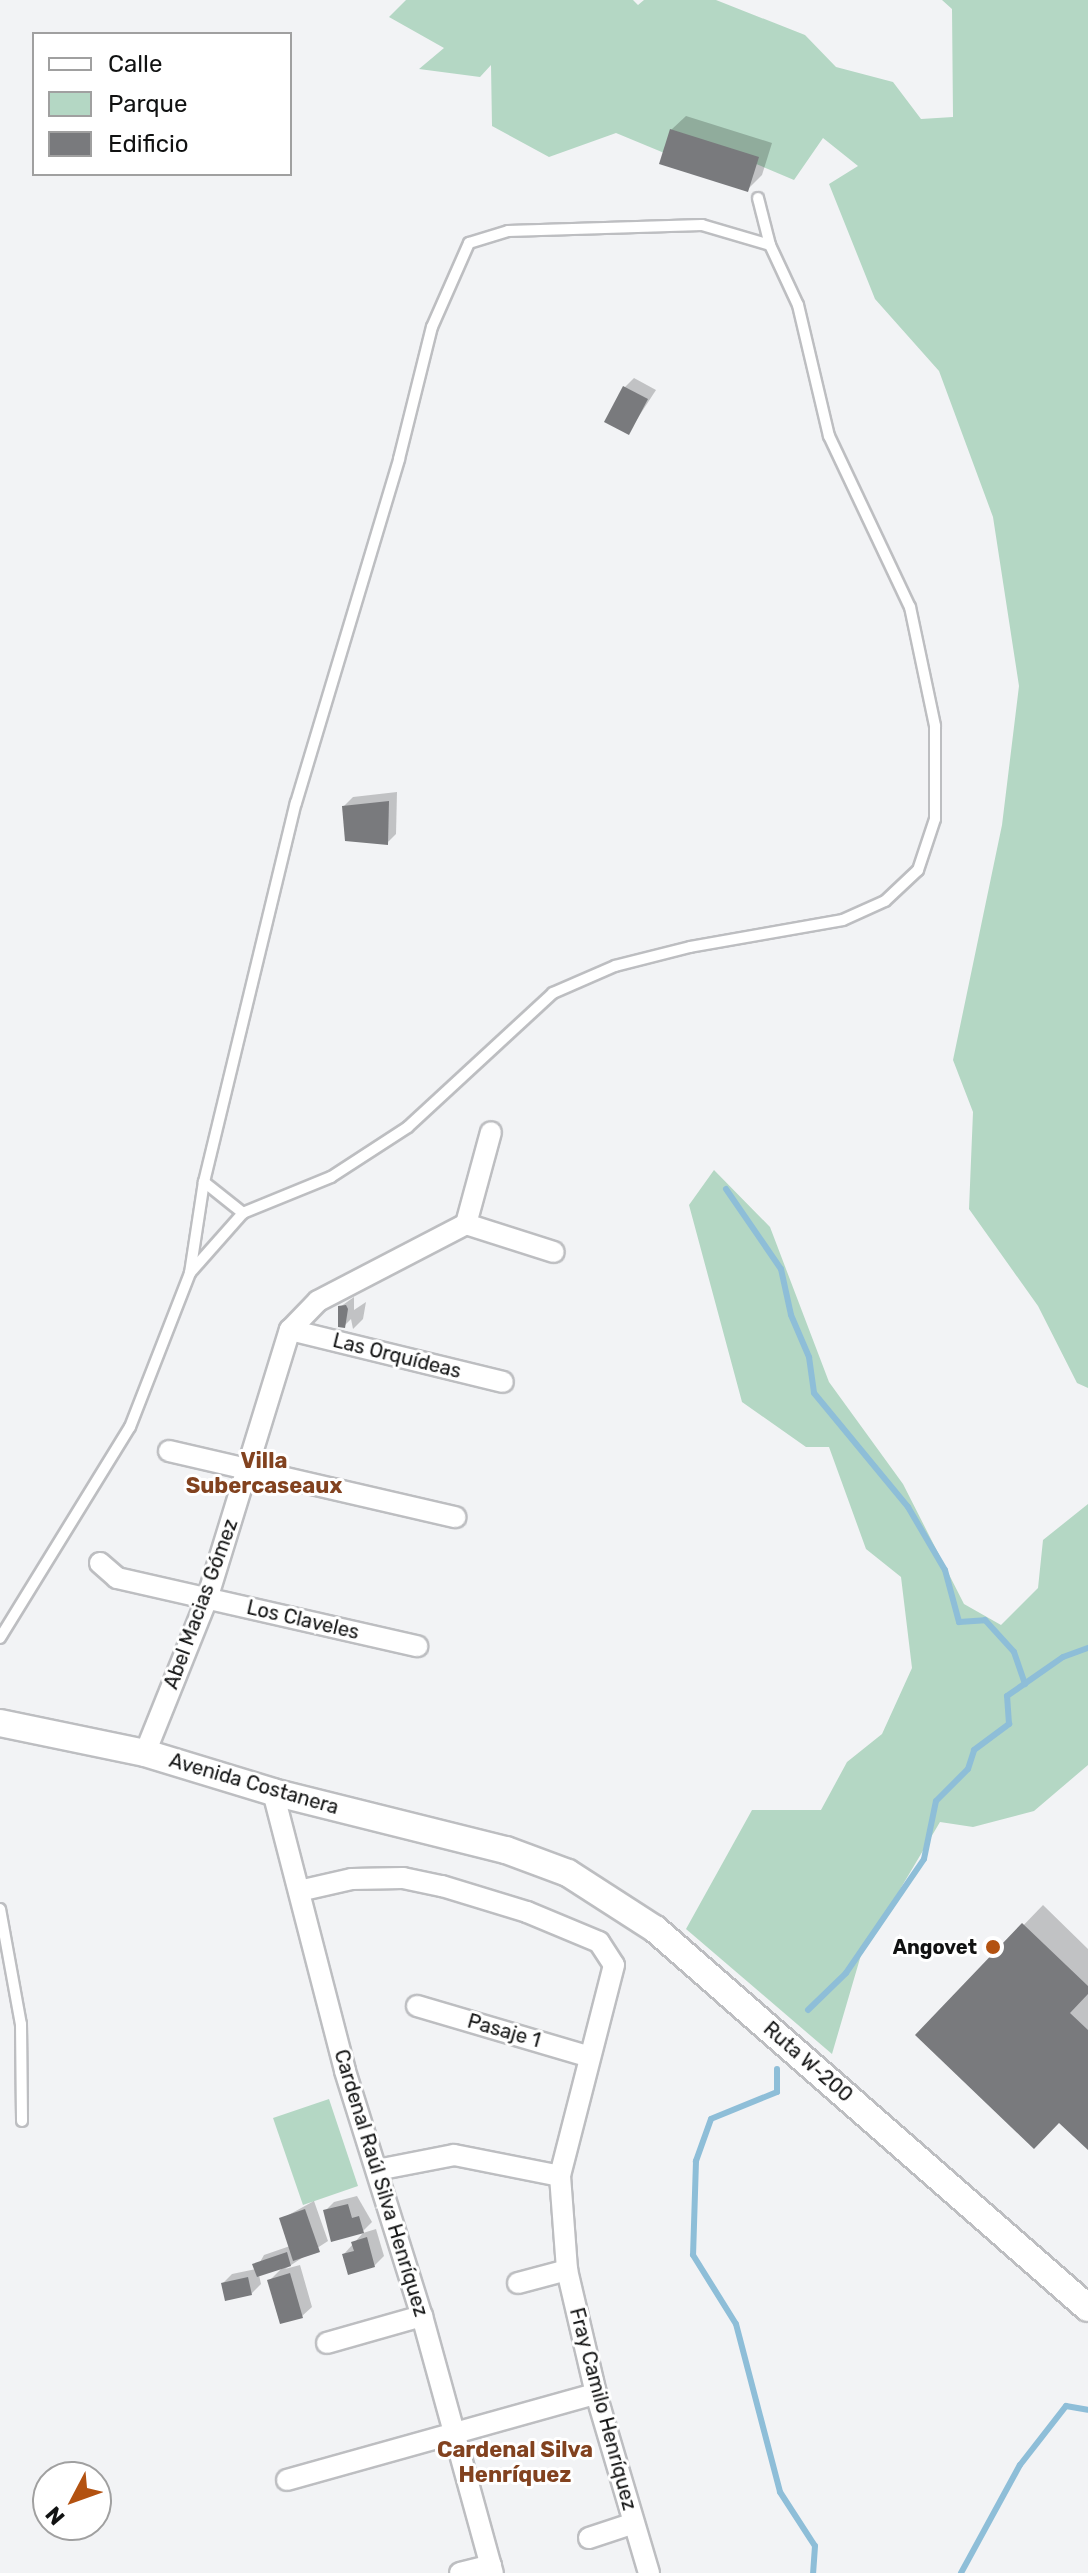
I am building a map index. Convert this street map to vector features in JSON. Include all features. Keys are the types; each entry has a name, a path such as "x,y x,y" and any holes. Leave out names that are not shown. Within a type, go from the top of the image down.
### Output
{"street":[{"path":"491,1132 466,1224 554,1252"},
{"name":"Abel Macias Gómez","path":"145,1753 207,1599 290,1330 318,1301 466,1224"},
{"name":"Las Orquídeas","path":"290,1330 503,1382"},
{"path":"169,1451 455,1517"},
{"name":"Los Claveles","path":"100,1563 117,1578 417,1646"},
{"name":"Avenida Costanera","path":"0,1723 145,1753 273,1792 506,1850"},
{"name":"Cardenal Raúl Silva Henríquez","path":"273,1792 377,2170 422,2316 492,2569"},
{"name":"Ruta W-200","path":"506,1850 568,1873 655,1929 1088,2308"},
{"name":"Fray Camilo Henríquez","path":"299,1891 352,1879 403,1878 527,1912 599,1942 614,1965 560,2176 567,2270 596,2394 649,2573"},
{"name":"Pasaje 1","path":"417,2006 590,2057"},
{"path":"377,2170 454,2155 560,2176"},
{"path":"518,2283 567,2270"},
{"path":"327,2343 422,2316"},
{"path":"287,2480 455,2437 596,2394"},
{"path":"589,2538 634,2523"},
{"path":"460,2573 492,2569"}],"lane":[{"path":"190,1273 243,1213 331,1177 408,1127 553,993 615,966 843,920 885,901 918,870 935,819 935,726 910,607 829,436 798,305 770,245 758,198"},
{"path":"0,1638 130,1427 190,1273 204,1182 296,803 399,459 432,327 469,243 508,231 702,225 770,245"},
{"path":"204,1182 243,1213"},
{"path":"0,1909 21,2024 22,2121"}],"green space":[{"path":"406,0 633,0 638,5 644,0 716,0 805,35 836,67 893,82 921,119 953,117 952,9 942,0 1088,0 1088,1388 1077,1383 1038,1306 969,1209 973,1112 953,1060 1002,825 1019,686 993,517 939,371 875,299 829,184 858,166 823,138 794,180 747,160 686,162 616,133 549,157 492,126 491,65 480,77 419,69 444,48 389,17"},
{"path":"714,1170 770,1227 829,1382 903,1484 964,1604 1001,1625 1038,1588 1043,1540 1088,1504 1088,1765 1034,1811 973,1827 940,1822 861,1955 832,2054 686,1929 752,1810 821,1810 847,1762 882,1734 912,1668 901,1577 866,1549 829,1447 806,1447 742,1402 689,1205"},
{"path":"329,2099 358,2186 303,2205 273,2118"}],"building":[{"path":"670,129 759,157 748,192 659,164"},
{"path":"623,386 648,399 629,435 604,422"},
{"path":"389,801 388,845 345,841 342,806"},
{"path":"346,1305 345,1328 338,1327 338,1306"},
{"path":"1022,1923 1088,1986 1088,1994 1070,2013 1088,2030 1088,2150 1059,2123 1034,2149 915,2035"},
{"path":"348,2204 352,2218 359,2216 364,2233 331,2242 323,2210"},
{"path":"305,2209 320,2252 293,2261 279,2218"},
{"path":"367,2237 375,2267 348,2275 342,2254 354,2251 351,2242"},
{"path":"287,2252 291,2266 257,2277 252,2264"},
{"path":"290,2273 303,2318 280,2324 267,2280"},
{"path":"248,2277 252,2295 225,2301 221,2283"}],"waterway":[{"path":"726,1189 781,1269 791,1315 809,1357 814,1393 908,1507 945,1570 959,1622 985,1620 1014,1652 1025,1684"},
{"path":"808,2010 846,1973 924,1859 936,1801 968,1769 974,1750 1009,1724 1007,1696 1063,1657 1088,1648"},
{"path":"777,2069 777,2092 711,2119 696,2161 693,2255 736,2324 780,2492 815,2546 813,2573"},
{"path":"961,2573 1020,2465 1066,2406 1088,2410"}],"place":[{"name":"Angovet","path":"993,1947"}],"district":[{"name":"Villa Subercaseaux","path":"264,1472"},
{"name":"Cardenal Silva Henríquez","path":"515,2462"}]}
